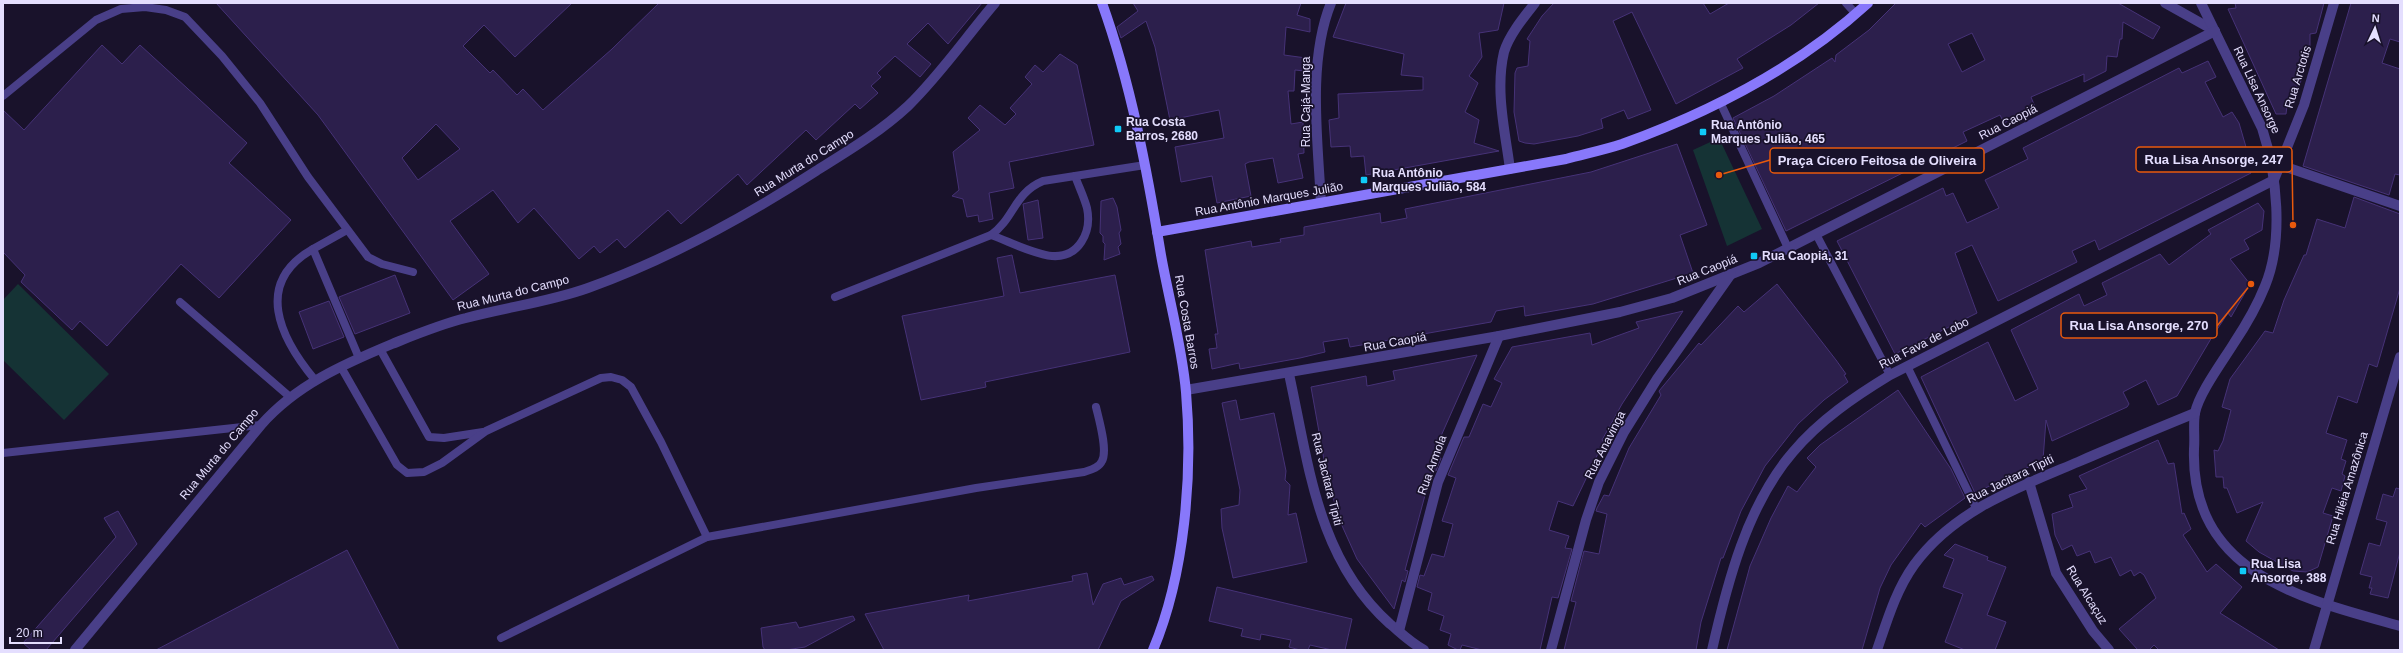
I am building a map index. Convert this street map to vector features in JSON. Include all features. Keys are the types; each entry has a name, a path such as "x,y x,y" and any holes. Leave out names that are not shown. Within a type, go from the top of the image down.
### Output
{"street":[{"name":"Rua Murta do Campo","path":"75,650 276,407 290,397 315,380 359,358 426,330 463,319 551,299 588,288 702,238 763,204 871,137 908,105 995,3"},
{"name":"Rua Costa Barros","path":"1102,3 1121,61 1145,164 1186,390 1188,464 1183,520 1174,581 1153,650"},
{"name":"Rua Cajá-Manga","path":"1321,203 1318,63 1326,15 1331,3"},
{"path":"1510,169 1502,111 1502,64 1504,51 1522,18 1535,3"},
{"name":"Rua Antônio Marques Julião","path":"1158,232 1566,159 1621,144 1699,113 1774,73 1828,37 1868,3"},
{"path":"2165,3 2215,31"},
{"name":"Rua Lisa Ansorge","path":"2201,3 2262,128 2269,150 2274,180 2276,235 2266,285 2253,312 2212,378 2195,413 2196,485 2210,523 2226,548 2250,569 2294,592 2326,605 2400,626"},
{"name":"Rua Arctotis","path":"2274,180 2304,104 2334,3"},
{"name":"Rua Caopiá","path":"1186,390 1289,374 1499,336 1620,312 1672,298 1731,274 1788,248 2215,31"},
{"path":"2280,166 2400,206"},
{"name":"Rua Fava de Lobo","path":"1712,650 1727,588 1744,538 1766,492 1792,453 1822,423 1852,398 1890,375 2274,180"},
{"name":"Rua Anavinga","path":"1551,650 1586,520 1603,475 1624,432 1657,379 1731,274"},
{"name":"Rua Armola","path":"1399,631 1438,482 1499,336"},
{"name":"Rua Hiléia Amazônica","path":"2314,650 2400,357"},
{"name":"Rua Jacitara Tipiti","path":"1289,374 1317,504 1328,538 1349,578 1372,608 1424,650"},
{"name":"Rua Jacitara Tipiti","path":"1877,650 1894,601 1915,564 1934,542 1976,508 2029,482 2195,413"},
{"name":"Rua Alcaçuz","path":"2029,482 2056,573 2088,624 2109,650"}],"lane":[{"path":"1846,3 1856,14"},
{"path":"3,96 96,20 121,9 145,7 166,10 185,17 222,56 260,103 308,177 368,257 382,264 413,272"},
{"path":"1720,102 1788,248"},
{"path":"835,297 991,235 1000,229 1021,195 1030,186 1042,181 1145,164"},
{"path":"991,235 1051,256 1068,254 1080,247 1087,230 1087,209 1075,176"},
{"path":"315,380 302,364 283,332 278,295 281,278 290,266 313,249 347,230"},
{"path":"1816,234 1890,375"},
{"path":"313,249 359,358"},
{"path":"180,302 290,397"},
{"path":"380,349 429,437 444,438 486,431"},
{"path":"1908,366 1976,508"},
{"path":"341,367 397,465 407,473 424,472 442,464 486,431 601,378 611,377 622,380 631,387 661,442 707,537"},
{"path":"501,638 707,537 976,488 1084,472 1095,468 1102,461 1104,448 1096,407"},
{"path":"3,453 261,425"}],"green space":[{"path":"1719,138 1762,229 1727,246 1693,150"},
{"path":"18,284 109,374 64,420 3,360 3,300"}],"building":[{"path":"216,3 572,3 515,57 484,25 463,46 490,73 493,70 517,95 523,89 543,110 612,49 659,3 982,3 948,44 928,23 907,44 931,64 920,77 895,56 877,73 881,77 871,86 878,93 860,109 855,104 816,140 806,130 747,185 738,174 681,224 668,210 625,248 617,239 600,253 594,246 579,259 534,208 518,223 493,190 450,221 489,274 453,300 318,115","holes":["436,124 460,149 418,180 402,158"]},
{"path":"1133,3 1301,3 1297,15 1310,19 1310,32 1286,27 1284,55 1306,58 1305,71 1295,70 1294,91 1288,91 1291,124 1303,122 1304,153 1298,154 1303,178 1278,183 1273,158 1249,162 1245,164 1251,196 1217,203 1212,176 1181,182 1175,147 1224,138 1219,110 1170,120 1155,47 1146,21 1121,38 1117,27 1138,11"},
{"path":"1346,3 1504,3 1498,30 1479,33 1482,57 1469,76 1478,83 1465,112 1479,120 1474,143 1499,151 1366,175 1364,156 1351,157 1350,146 1331,147 1329,120 1339,118 1338,94 1423,90 1423,77 1401,75 1404,54 1333,37"},
{"path":"1554,3 1703,3 1710,14 1729,3 1819,3 1791,25 1737,59 1743,68 1676,104 1632,12 1613,21 1651,110 1628,119 1624,110 1601,119 1603,128 1578,136 1534,144 1525,143 1519,141 1514,112 1515,73 1517,68 1528,66 1530,41 1527,39 1542,16"},
{"path":"1896,3 2118,3 2160,27 2153,39 2123,22 2122,39 2120,39 2117,57 2107,56 2106,71 2084,82 2084,74 2031,97 2035,107 2004,123 2000,115 1963,132 1967,141 1786,231 1733,118 1774,96 1832,58 1835,62 1836,55 1869,30","holes":["1972,33 1985,60 1962,72 1948,44"]},
{"path":"2235,3 2324,3 2316,33 2310,34 2310,50 2299,87 2296,87 2291,107 2287,106 2286,114 2276,114 2228,9 2236,8"},
{"path":"2351,3 2400,3 2400,42 2390,39 2382,63 2400,69 2400,175 2395,174 2389,195 2303,166"},
{"path":"102,45 122,64 140,45 247,143 229,163 291,220 219,298 181,264 107,346 80,321 72,330 21,282 25,275 3,252 3,110 24,130"},
{"path":"1060,54 1077,65 1094,145 1009,162 1014,188 989,193 993,219 979,222 978,215 967,217 963,199 952,196 959,190 953,152 980,130 968,118 980,105 1005,125 1016,114 1010,108 1032,84 1025,77 1035,65 1043,72"},
{"path":"2208,61 2216,77 2205,82 2223,117 2232,112 2239,123 2246,147 2244,148 2251,173 2099,250 2095,240 2072,251 2077,262 1998,301 1972,245 1955,253 1977,313 1895,354 1837,241 1943,188 1946,196 1953,193 1967,223 1999,208 1985,180 2028,159 2023,148 2179,68 2182,73"},
{"path":"1677,144 1707,225 1680,235 1693,273 1593,304 1525,316 1524,306 1496,311 1491,322 1350,347 1348,338 1323,342 1325,352 1240,369 1239,363 1212,369 1209,349 1217,348 1215,334 1218,334 1205,250 1251,241 1252,247 1281,242 1280,239 1304,235 1304,227 1380,213 1381,223 1407,218 1405,209 1591,172"},
{"path":"2354,197 2400,214 2400,288 2377,367 2369,364 2357,403 2338,396 2326,433 2347,440 2341,459 2346,461 2342,474 2345,476 2341,491 2332,488 2323,513 2333,516 2318,567 2307,572 2293,571 2259,552 2246,541 2263,502 2237,513 2227,488 2224,488 2223,477 2216,477 2214,450 2218,451 2223,441 2231,410 2222,407 2230,379 2265,331 2273,333 2284,300 2304,255 2306,255 2317,219 2345,228"},
{"path":"1113,198 1117,207 1121,230 1119,233 1121,244 1118,247 1120,254 1104,260 1105,244 1103,242 1103,236 1100,233 1101,201"},
{"path":"1038,200 1043,238 1028,240 1023,204"},
{"path":"2258,203 2264,211 2262,230 2244,240 2249,249 2230,259 2250,284 2231,317 2228,313 2212,337 2177,396 2158,405 2146,380 2123,392 2129,404 2127,407 2052,441 2046,420 2043,460 1975,493 1921,377 1988,342 2015,401 2038,389 2011,330 2079,294 2084,306 2107,295 2102,283 2160,254 2169,265 2211,234 2208,230"},
{"path":"1012,255 1020,293 1115,275 1130,352 985,382 986,387 921,400 902,316 1004,296 997,258"},
{"path":"395,275 410,313 355,334 339,297"},
{"path":"1777,284 1836,360 1846,374 1844,375 1848,382 1824,400 1798,424 1765,466 1741,511 1723,558 1721,558 1701,622 1696,650 1564,650 1576,602 1571,601 1584,551 1599,554 1607,514 1596,511 1597,508 1604,495 1609,496 1629,448 1661,395 1659,391 1699,343 1701,345 1738,306 1744,312"},
{"path":"329,301 344,337 313,349 299,312"},
{"path":"1683,311 1622,404 1602,440 1604,441 1573,506 1558,501 1549,530 1569,536 1565,548 1572,549 1558,598 1552,597 1540,650 1482,650 1462,645 1460,650 1458,650 1448,645 1451,634 1440,630 1444,616 1428,610 1432,593 1417,587 1420,575 1424,576 1432,554 1444,557 1453,524 1442,521 1456,478 1448,475 1464,437 1469,437 1483,404 1491,407 1502,383 1494,379 1512,347 1590,333 1592,345 1639,328 1636,322"},
{"path":"1477,355 1433,454 1441,458 1436,471 1432,469 1405,570 1408,571 1405,582 1402,580 1394,609 1357,559 1339,519 1326,471 1311,387 1366,376 1367,386 1395,380 1393,371"},
{"path":"1898,390 1951,469 1965,498 1925,527 1921,523 1891,565 1880,588 1862,650 1727,650 1750,566 1771,518 1788,486 1797,492 1816,467 1807,458 1820,445"},
{"path":"1236,400 1240,420 1274,413 1286,471 1285,480 1290,485 1288,515 1296,513 1307,562 1233,578 1222,528 1221,509 1239,505 1240,490 1222,403"},
{"path":"2158,440 2168,464 2174,463 2182,514 2184,513 2191,529 2183,535 2207,572 2216,564 2242,587 2220,613 2279,650 2159,650 2154,645 2149,650 2138,650 2119,629 2156,598 2144,575 2140,572 2134,576 2131,570 2120,576 2111,557 2095,563 2090,551 2077,556 2072,545 2062,550 2055,535 2052,514 2073,507 2069,495 2087,489 2079,476"},
{"path":"2396,488 2400,489 2400,552 2388,598 2370,594 2372,588 2369,588 2372,577 2360,574 2369,543 2380,546 2387,522 2376,519 2383,494 2393,497"},
{"path":"118,511 137,544 46,650 31,650 23,643 116,537 104,518"},
{"path":"1955,544 1988,557 1987,560 2006,567 1987,615 2006,622 1995,650 1965,650 1945,642 1963,594 1943,587 1954,559 1944,555"},
{"path":"347,550 399,650 156,650"},
{"path":"1087,573 1093,605 1103,584 1121,578 1124,585 1152,576 1154,580 1121,601 1098,650 884,650 865,614 969,595 968,601 1073,581 1072,576"},
{"path":"1217,587 1352,619 1345,650 1332,650 1310,645 1308,650 1300,650 1289,647 1291,640 1261,634 1260,640 1241,636 1243,629 1209,621"},
{"path":"853,616 855,620 805,647 786,650 765,650 763,647 761,628 796,622 799,628"}],"place":[{"name":"Rua Costa Barros, 2680","path":"1118,129"},
{"name":"Rua Antônio Marques Julião, 465","path":"1703,132"},
{"name":"Praça Cícero Feitosa de Oliveira","path":"1719,175"},
{"name":"Rua Antônio Marques Julião, 584","path":"1364,180"},
{"name":"Rua Lisa Ansorge, 247","path":"2293,225"},
{"name":"Rua Caopiá, 31","path":"1754,256"},
{"name":"Rua Lisa Ansorge, 270","path":"2251,284"},
{"name":"Rua Lisa Ansorge, 388","path":"2243,571"}]}
